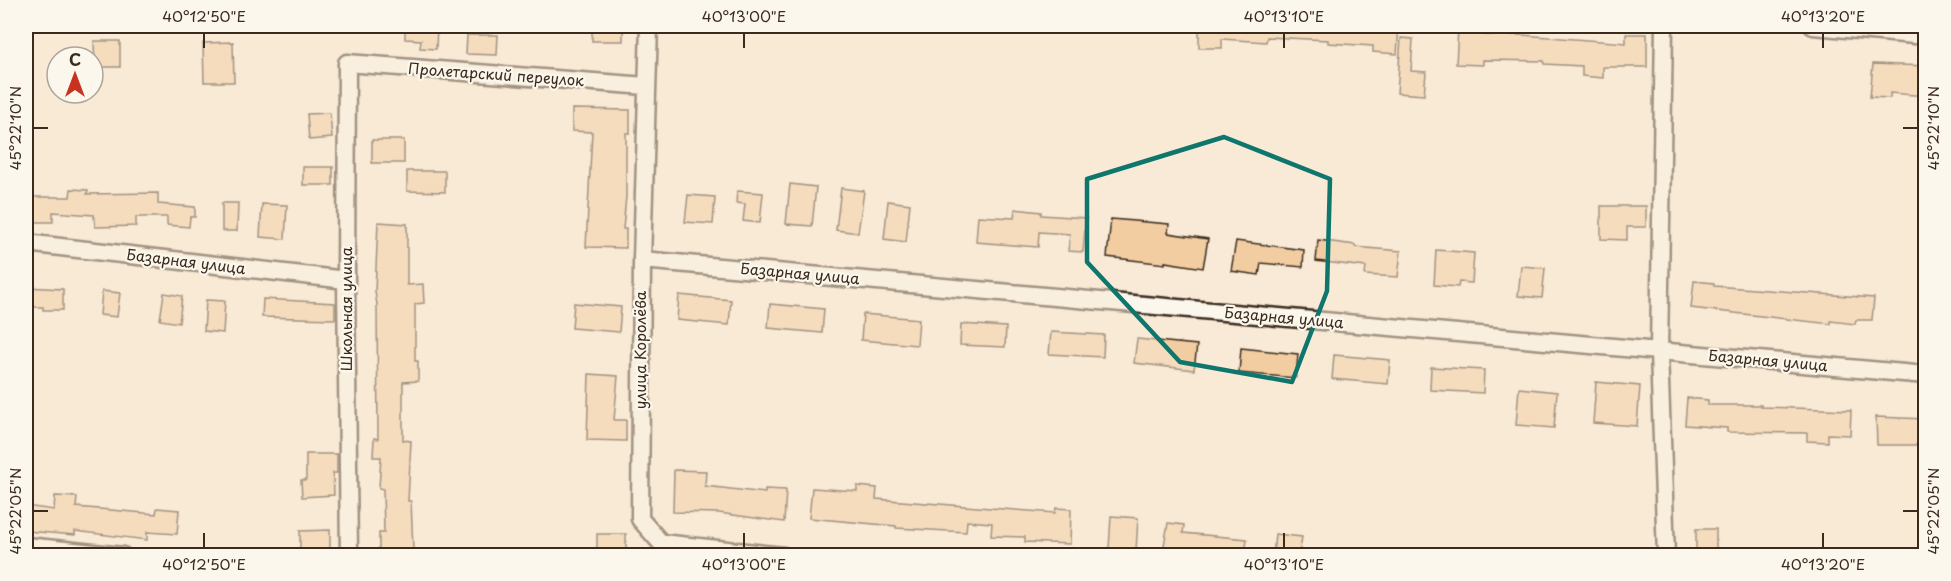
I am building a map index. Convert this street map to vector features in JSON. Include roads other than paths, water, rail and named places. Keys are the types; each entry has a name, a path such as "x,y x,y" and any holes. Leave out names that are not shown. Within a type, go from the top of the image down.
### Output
{"street":[{"name":"улица Королёва","path":"649,26 642,260 640,519 662,543 784,555"},
{"path":"1664,26 1659,352 1666,555"},
{"path":"1813,26 1926,36"},
{"name":"Пролетарский переулок","path":"347,63 646,86"},
{"name":"Школьная улица","path":"347,63 346,280 349,555"},
{"name":"Базарная улица","path":"26,243 346,280"},
{"name":"Базарная улица","path":"642,260 1926,375"},
{"path":"26,546 123,555"}]}
